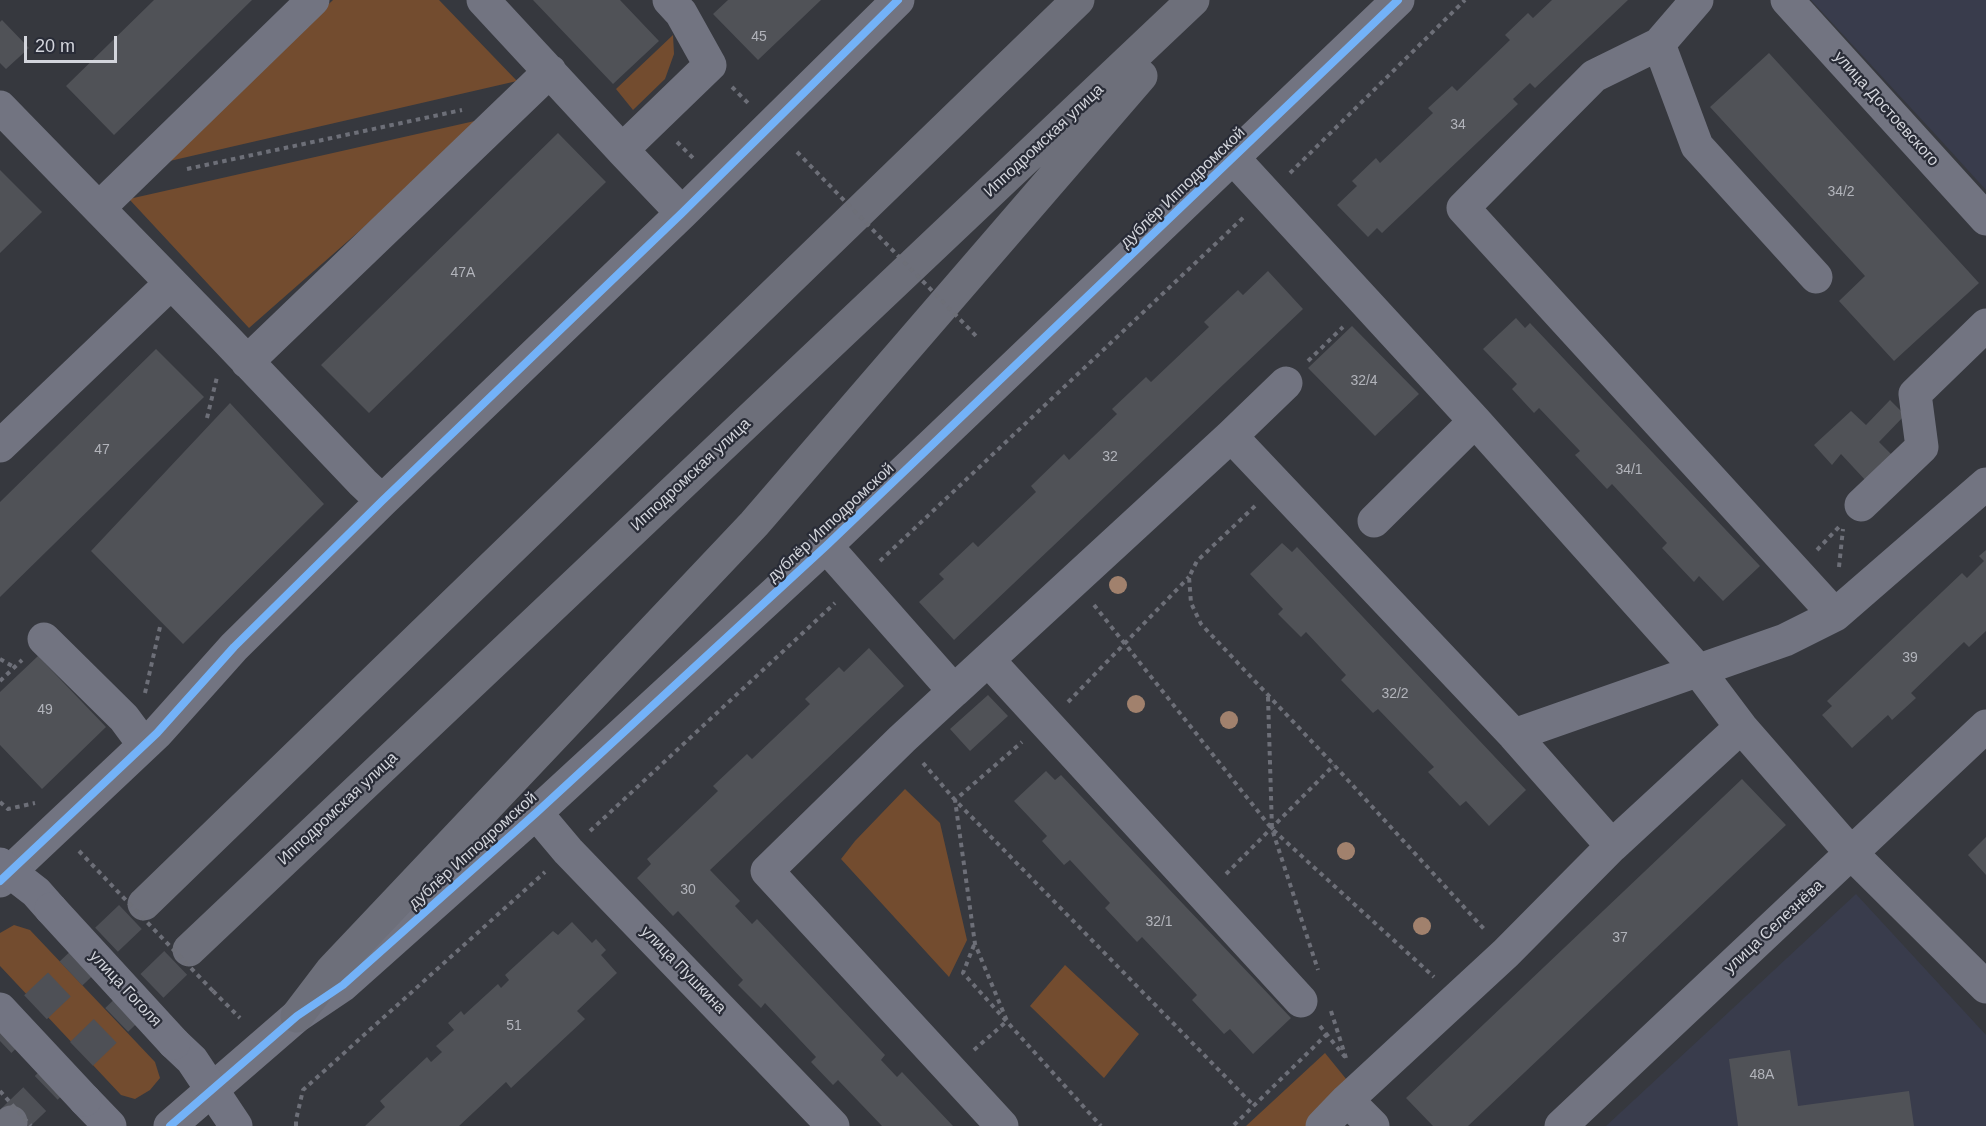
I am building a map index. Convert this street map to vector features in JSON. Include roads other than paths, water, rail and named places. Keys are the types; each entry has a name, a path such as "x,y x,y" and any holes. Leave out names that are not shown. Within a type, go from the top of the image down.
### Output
{"highway":[{"path":"144,904 1078,0"},
{"name":"Ипподромская улица","path":"189,950 1193,0"},
{"path":"297,1016 332,970 753,524 1206,0"}],"main road":[{"name":"улица Гоголя","path":"3,872 36,892 192,1060 236,1126"},
{"path":"0,1009 110,1126"}],"street":[{"path":"99,208 313,0"},
{"path":"483,0 682,213"},
{"path":"3,872 157,733 234,647 382,501 682,213 898,0"},
{"name":"дублёр Ипподромской","path":"213,1089 297,1016 343,985 536,813 826,546 1398,0"},
{"path":"1697,0 1659,44 1594,76 1463,208 1835,615"},
{"name":"улица Достоевского","path":"1787,0 1986,219"},
{"path":"622,150 710,65 681,4"},
{"path":"1659,44 1697,146 1816,277"},
{"path":"247,362 550,71"},
{"path":"0,108 382,501"},
{"path":"1234,159 1475,420 1698,670 1741,727 1852,854 1986,987"},
{"path":"0,446 171,283"},
{"path":"1861,505 1922,447 1915,394 1986,325"},
{"path":"1000,1125 767,871 902,739 989,661 1286,383"},
{"path":"1374,521 1475,420"},
{"path":"1231,436 1514,735 1612,846"},
{"path":"1514,735 1785,640 1835,615 1986,484"},
{"path":"826,546 954,691"},
{"path":"45,639 124,717 144,745"},
{"path":"989,661 1203,894 1315,1003"},
{"path":"1322,1126 1347,1100 1506,953 1612,846 1741,727"},
{"name":"улица Селезнёва","path":"1561,1126 1852,854 1980,743"},
{"name":"улица Пушкина","path":"536,813 568,851 833,1126"},
{"path":"170,1126 213,1089"},
{"path":"1347,1100 1373,1126"}],"tunnel":[{"path":"0,1041 144,904"},
{"path":"11,1122 189,950"}]}
